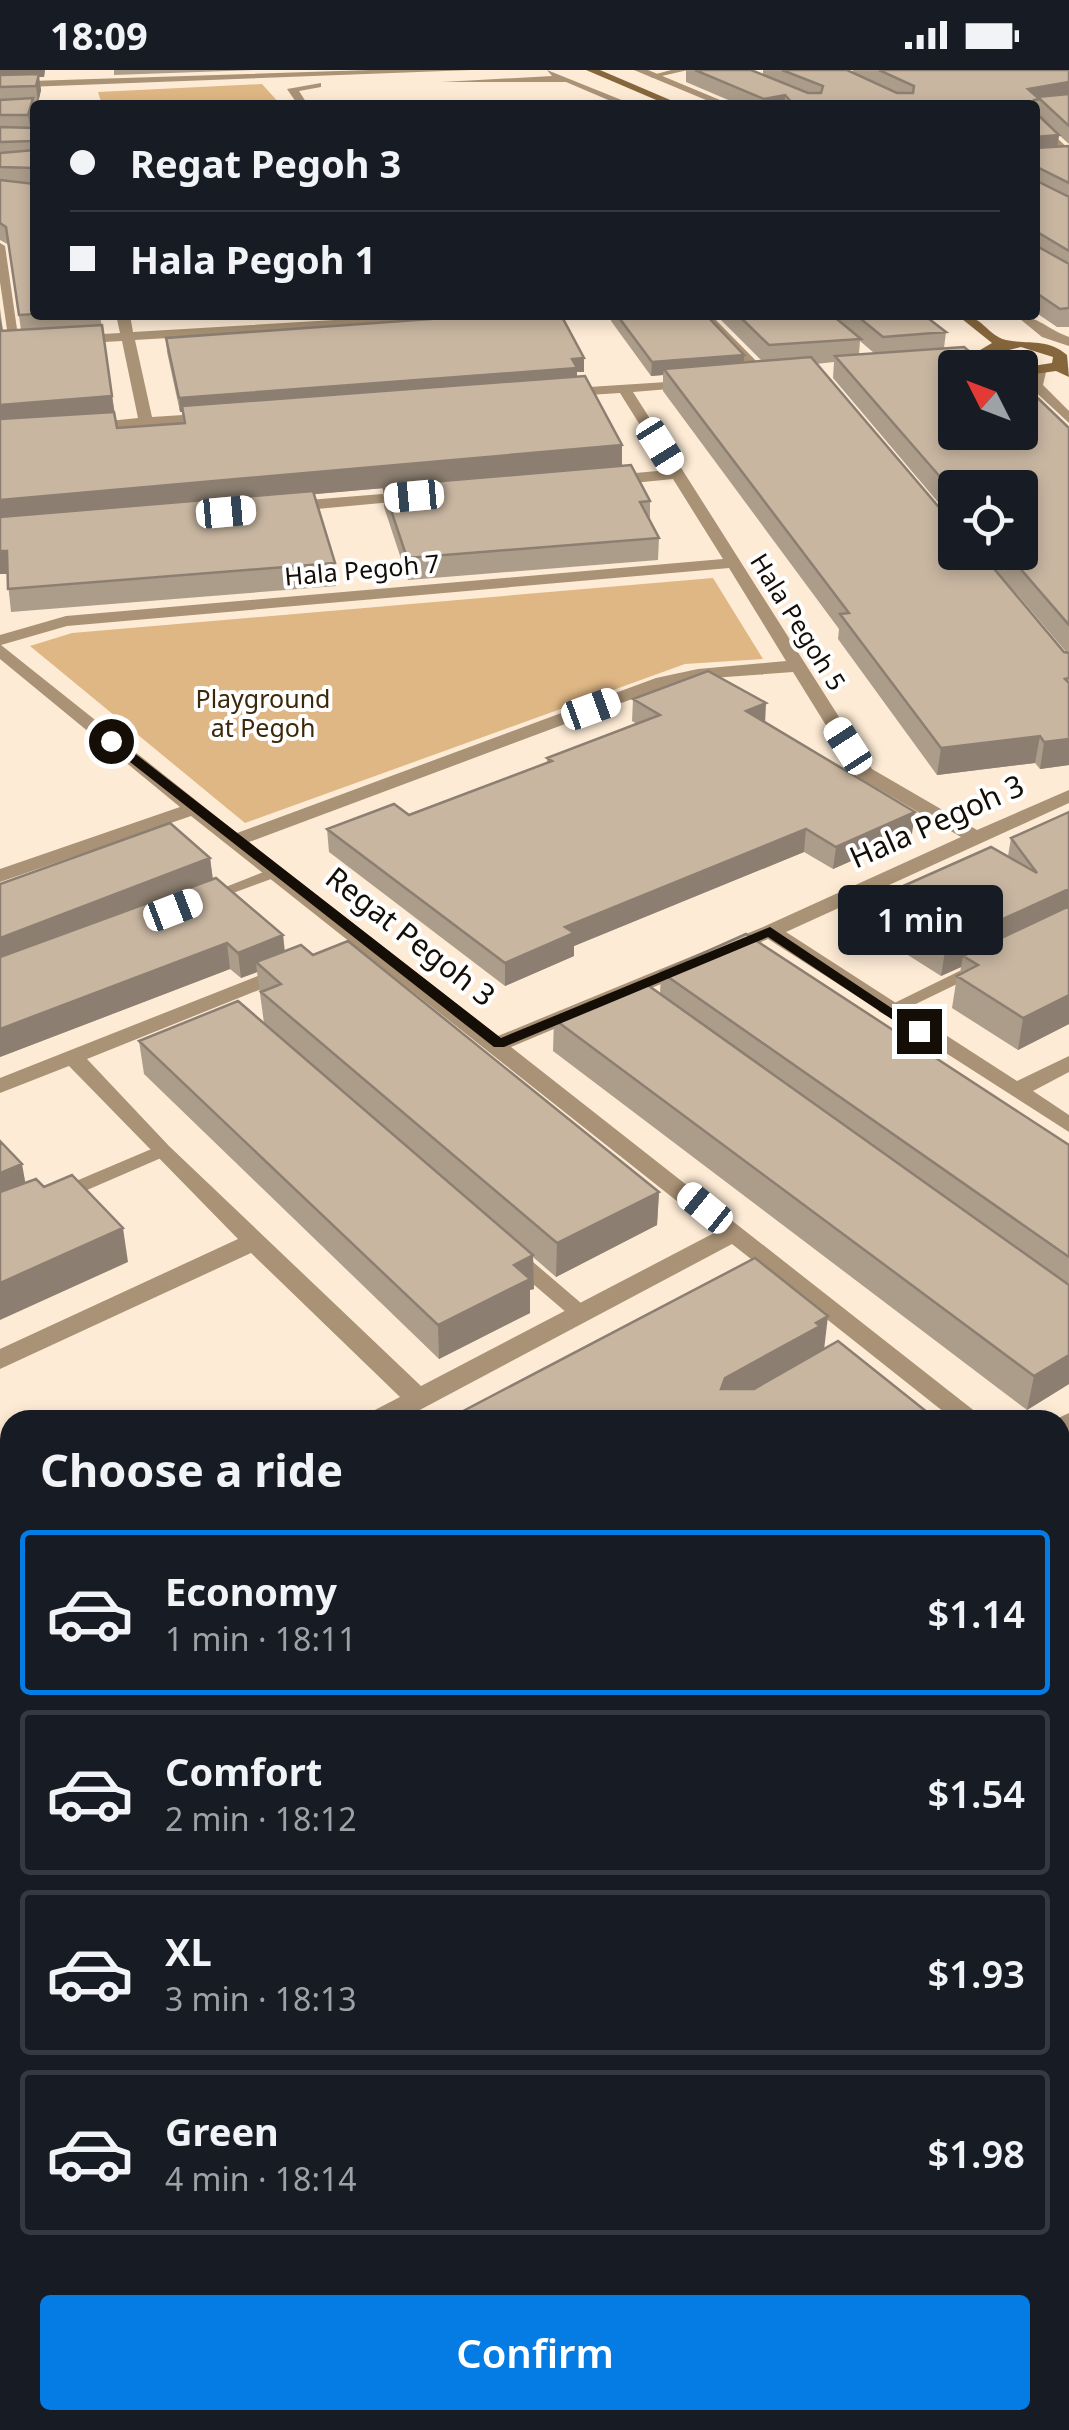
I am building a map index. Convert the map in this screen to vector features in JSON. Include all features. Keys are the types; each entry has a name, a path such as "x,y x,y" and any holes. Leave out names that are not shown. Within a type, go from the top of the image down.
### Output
{"street":[{"path":"295,82 367,72 462,70"},
{"path":"546,70 617,100"},
{"path":"591,70 665,100"},
{"path":"639,70 714,100"},
{"path":"0,85 567,79"},
{"path":"75,82 76,98"},
{"path":"295,82 291,92 299,100"},
{"path":"1052,158 1069,156"},
{"path":"124,320 146,422"},
{"path":"7,344 399,320"},
{"path":"708,320 764,377"},
{"path":"971,320 1002,344"},
{"path":"1029,320 1069,345"},
{"path":"987,350 1002,344 1052,350 1069,345"},
{"path":"1052,350 1060,355 1063,370 1038,379 1069,419"},
{"path":"746,378 781,376"},
{"path":"544,394 711,381"},
{"name":"Hala Pegoh 5","path":"624,388 865,773 976,837"},
{"path":"73,428 226,416"},
{"path":"581,482 678,474"},
{"path":"271,508 446,494"},
{"name":"Hala Pegoh 7","path":"0,640 66,621 732,563"},
{"name":"Regat Pegoh 3","path":"0,650 194,809 499,1044 734,1232 864,1344 958,1410"},
{"path":"236,840 662,682 698,674 795,666"},
{"name":"Hala Pegoh 3","path":"499,1044 636,997 770,931 1069,796"},
{"path":"0,876 194,809"},
{"path":"770,931 887,1011 1069,1125"},
{"path":"0,1086 224,1004 365,940"},
{"path":"73,1057 161,1151 418,1400"},
{"path":"1016,1090 1069,1063"},
{"path":"399,1410 734,1232"},
{"path":"0,1360 254,1242"}],"lane":[{"path":"653,76 684,70"},
{"path":"1040,126 1069,156"},
{"path":"1040,134 1069,133"},
{"path":"0,246 7,344"},
{"path":"184,906 276,872"},
{"path":"887,1011 1003,956"},
{"path":"36,1205 161,1151"},
{"path":"493,1238 581,1314"}],"green space":[{"path":"262,84 276,100 100,100 98,92"},
{"name":"Playground at Pegoh","path":"713,578 763,659 685,664 245,823 30,646 72,633"}],"building":[{"path":"695,70 751,70 808,93 821,93 823,86 782,70 847,70 897,93 913,93 914,86 879,70 1069,70 1069,82 1028,89 1037,97 1069,94 1069,126 1040,99 790,100 785,95 764,99"},
{"path":"39,74 36,86 0,87 0,75"},
{"path":"33,98 28,115 0,115 0,100"},
{"path":"1040,117 1059,135 1040,137"},
{"path":"0,127 30,128 30,141 0,142"},
{"path":"1069,146 1069,183 1040,168 1040,148"},
{"path":"30,150 30,168 0,167 0,153"},
{"path":"0,180 30,183 30,314 19,315 6,227 0,223"},
{"path":"1040,182 1069,197 1069,251 1040,234"},
{"path":"1040,248 1069,264 1069,308 1060,309 1040,295"},
{"path":"416,320 564,320 584,358 572,359 577,368 179,398 166,338"},
{"path":"621,320 711,320 744,355 652,362"},
{"path":"743,320 838,320 861,339 769,345"},
{"path":"862,320 930,320 946,332 883,337"},
{"path":"102,325 112,396 0,405 0,331"},
{"path":"964,347 968,350 938,350 938,450 1038,450 1038,398 1069,428 1069,625 1022,570 1038,570 1038,470 938,470 938,474 835,356"},
{"path":"811,357 938,506 938,570 995,570 1064,652 1069,653 1069,678 1065,679 1069,683 1069,739 1044,742 1040,736 941,748 840,614 849,613 664,369"},
{"path":"585,376 622,445 0,500 0,419 114,412 117,428 185,423 182,406"},
{"path":"631,465 650,501 640,502 659,538 407,558 383,486"},
{"path":"313,491 335,563 8,589 7,551 0,551 0,517"},
{"path":"708,671 766,703 746,711 915,812 836,847 806,829 565,927 574,933 505,963 327,829 394,804 409,815 552,761 547,758 660,715 633,699"},
{"path":"1069,812 1069,889 946,945 874,899 991,847 1037,873 1011,838"},
{"path":"170,823 210,858 0,938 0,884"},
{"path":"216,878 283,935 238,953 227,943 0,1029 0,957"},
{"path":"1069,906 1069,995 1023,1018 957,976 978,965 963,956"},
{"path":"746,934 1069,1145 1069,1257 661,972"},
{"path":"348,941 659,1192 557,1243 261,992 281,984 256,962 301,945 313,955"},
{"path":"642,981 1069,1285 1069,1355 1034,1376 554,1019"},
{"path":"238,1001 533,1255 514,1265 530,1279 438,1325 139,1041"},
{"path":"0,1141 22,1164 0,1173"},
{"path":"72,1175 123,1228 0,1283 0,1192 36,1179 44,1187"},
{"path":"755,1258 828,1316 816,1323 820,1326 725,1378 721,1389 754,1389 838,1341 924,1410 465,1410"}],"route":[{"path":"111,741 499,1044 770,931 919,1031"}]}
